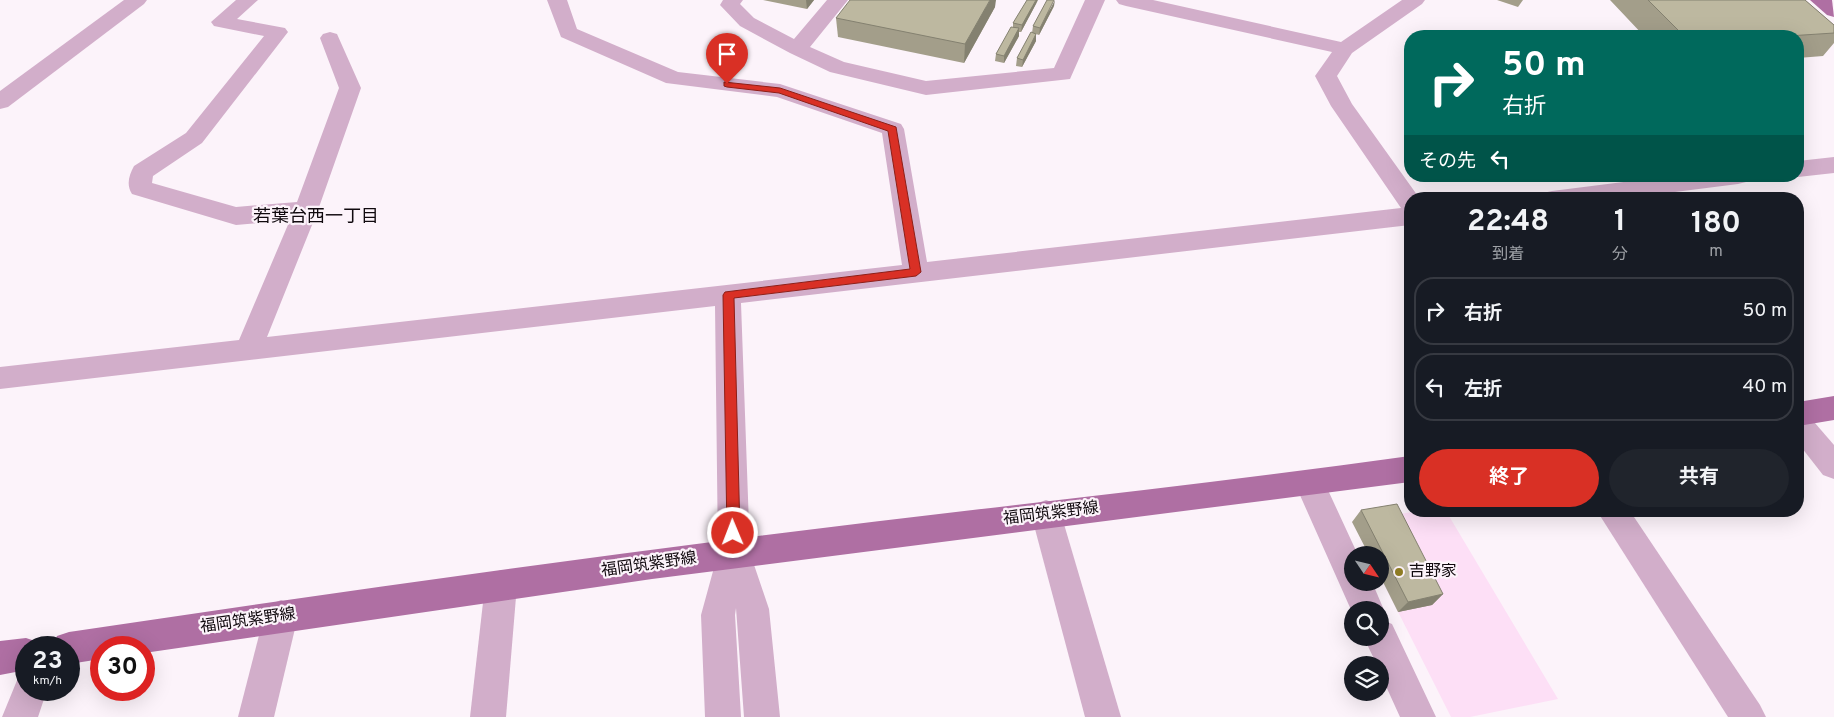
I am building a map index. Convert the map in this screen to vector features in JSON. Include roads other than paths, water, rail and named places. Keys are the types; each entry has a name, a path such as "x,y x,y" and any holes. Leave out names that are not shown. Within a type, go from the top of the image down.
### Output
{"main road":[{"path":"1820,0 1834,11"},
{"path":"1804,413 1834,408"},
{"name":"福岡筑紫野線","path":"80,646 281,616 734,553 1046,514 1310,484 1404,470"},
{"path":"0,658 15,656"}],"street":[{"path":"0,102 137,0"},
{"path":"248,0 221,22 278,32 194,138 142,172 140,188 236,216 306,210"},
{"path":"557,0 568,33 674,78 780,91 893,129 916,272"},
{"path":"733,0 730,6 747,22 797,49 837,67 926,88 1062,74 1095,0"},
{"path":"797,49 838,0"},
{"path":"1126,0 1345,49"},
{"path":"1404,194 1342,106 1326,76 1345,49 1415,0"},
{"path":"248,351 306,210 350,88 330,38"},
{"path":"1804,168 1834,165"},
{"path":"1609,192 1689,182"},
{"path":"0,378 1404,217"},
{"path":"723,717 718,615 734,553 728,295"},
{"path":"1804,431 1834,466"},
{"path":"1310,484 1344,558"},
{"path":"1046,514 1103,717"},
{"path":"1616,517 1748,717"},
{"path":"734,553 753,608 762,717"},
{"path":"488,717 501,586"},
{"path":"256,717 281,616"},
{"path":"1385,646 1418,717"},
{"path":"20,717 26,701"}],"place":[{"name":"吉野家","path":"1399,572"}],"district":[{"name":"若葉台西一丁目","path":"316,217"}]}
